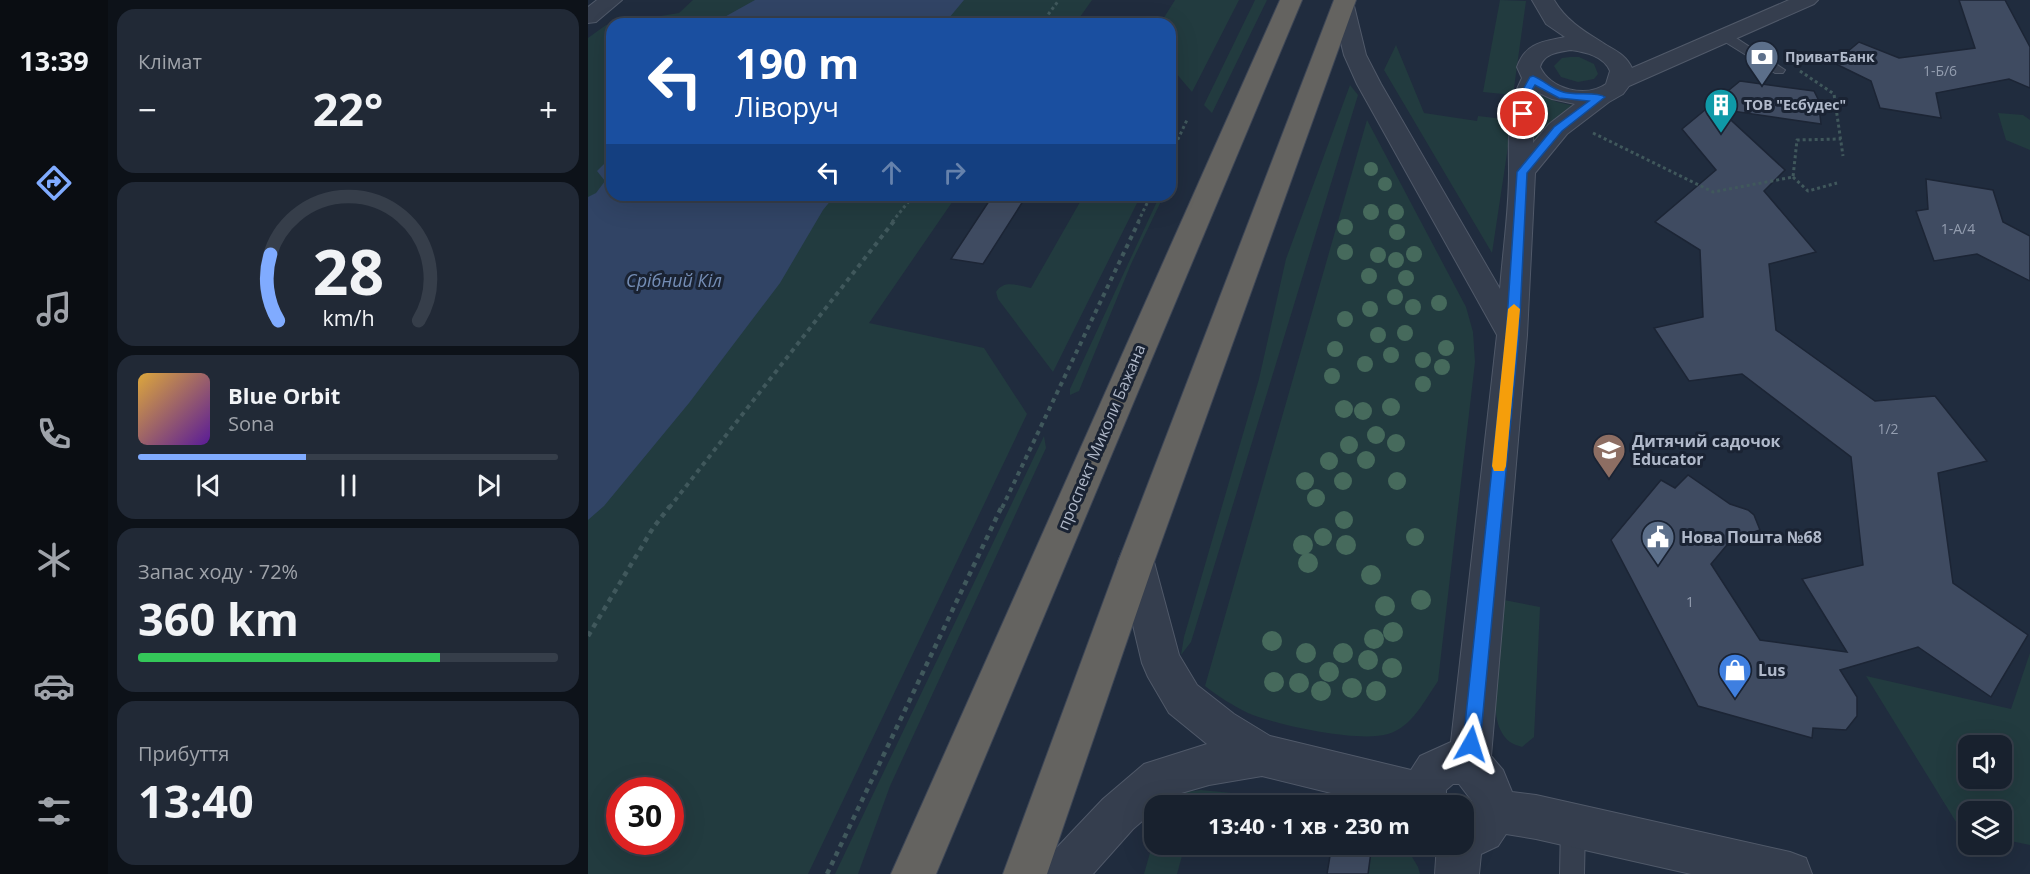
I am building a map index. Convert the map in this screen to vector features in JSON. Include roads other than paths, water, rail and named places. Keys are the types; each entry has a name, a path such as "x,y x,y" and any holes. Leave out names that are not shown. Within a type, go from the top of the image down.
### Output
{"highway":[{"name":"проспект Миколи Бажана","path":"913,874 1291,0"},
{"path":"1025,874 1136,562 1344,3"}],"street":[{"path":"588,17 610,0"},
{"path":"1542,0 1554,19 1618,62 1623,71 1623,81"},
{"path":"1535,52 1542,0"},
{"path":"1522,172 1558,129 1600,97 1615,90 1623,81 1660,62 1717,41 1806,0"},
{"path":"1344,3 1355,55 1369,84 1512,335"},
{"path":"1600,97 1582,99 1562,96 1545,89 1533,79 1528,69 1529,60 1535,52 1550,45 1571,43 1600,50 1648,54 1717,41"},
{"path":"1469,766 1512,335 1522,172 1520,153 1525,95 1533,79"},
{"path":"1136,562 1162,663 1184,699 1220,729 1262,755 1407,795"},
{"path":"1063,874 1118,814 1159,779 1209,764 1262,755"},
{"path":"1426,795 1429,777 1437,769 1446,764 1458,763 1469,766 1479,772 1492,793 1478,825"},
{"path":"1478,825 1536,817 1790,874"},
{"path":"1457,874 1458,855"}],"lane":[{"path":"1717,41 1779,70"},
{"path":"1572,874 1573,825"}],"water":[{"path":"755,0 964,0 949,18 723,18"},
{"name":"Срібний Кіл","path":"606,162 606,201 830,201 780,283 689,403 604,506 588,520 588,197 596,193 605,181 597,171"}],"place":[{"name":"ПриватБанк","path":"1762,86"},
{"name":"ТОВ \"Есбудес\"","path":"1721,134"},
{"name":"Дитячий садочок Educator","path":"1609,479"},
{"name":"Нова Пошта №68","path":"1658,566"},
{"name":"Lus","path":"1735,699"}]}
